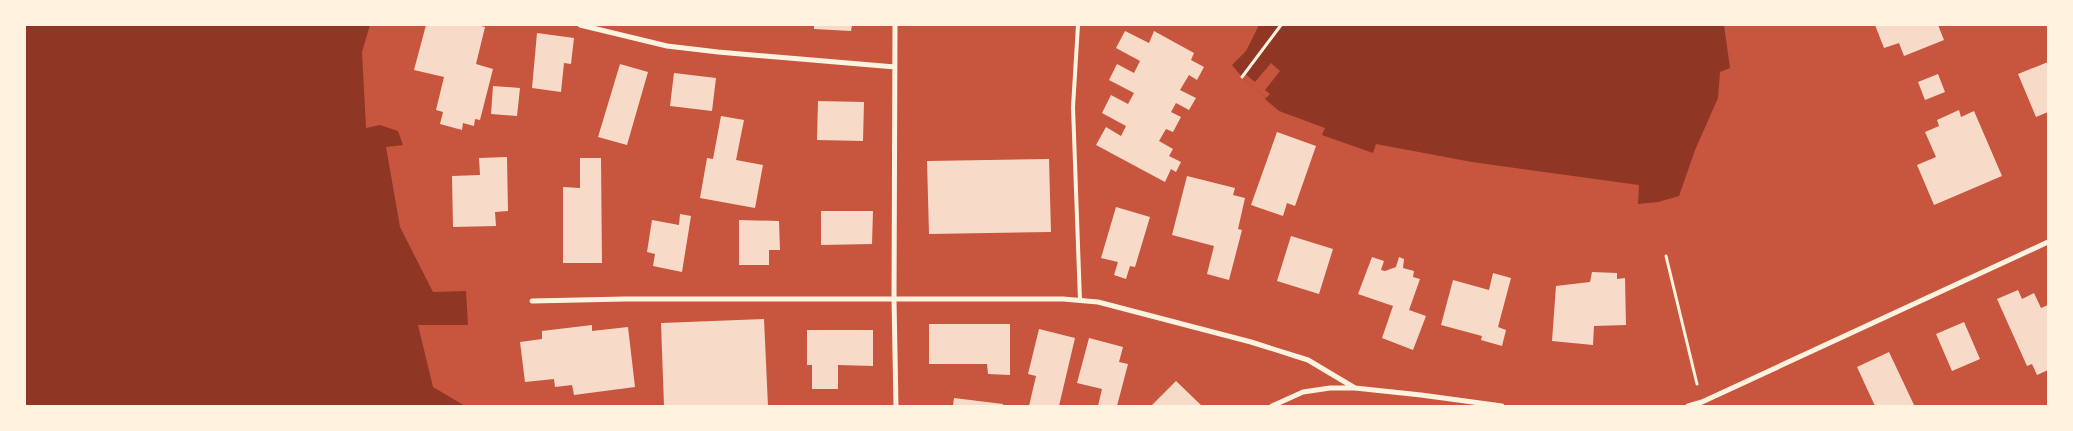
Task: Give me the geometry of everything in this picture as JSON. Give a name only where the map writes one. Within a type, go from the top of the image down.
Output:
[{"type":"street","points":[[580,25],[667,46],[895,67]]},
{"type":"street","points":[[896,25],[894,300],[896,406]]},
{"type":"street","points":[[1688,406],[1702,404],[2048,242]]},
{"type":"street","points":[[532,301],[1080,300],[1098,302],[1152,315],[1300,357],[1355,388]]},
{"type":"street","points":[[1272,406],[1303,392],[1330,388],[1355,388],[1502,406]]},
{"type":"lane","points":[[1078,25],[1073,107],[1080,300]]},
{"type":"path","points":[[1242,77],[1281,25]]},
{"type":"path","points":[[1666,256],[1702,404]]},
{"type":"shaded area","points":[[25,25],[370,25],[362,52],[366,128],[380,125],[398,131],[403,145],[386,147],[400,227],[433,292],[466,291],[468,325],[418,325],[433,387],[465,406],[25,406]]},
{"type":"shaded area","points":[[1247,25],[1724,25],[1730,68],[1720,72],[1718,98],[1695,150],[1679,196],[1658,202],[1638,204],[1639,185],[1472,162],[1376,144],[1373,153],[1322,135],[1325,128],[1279,111],[1242,77],[1232,65]]},
{"type":"pier","points":[[1245,25],[1259,25],[1246,51],[1232,65],[1229,64]]},
{"type":"pier","points":[[1271,63],[1280,71],[1265,90],[1270,94],[1266,98],[1242,77],[1245,74],[1255,82]]},
{"type":"building","points":[[426,25],[477,25],[485,27],[476,64],[493,69],[480,120],[475,119],[474,126],[463,123],[462,130],[440,124],[443,112],[436,110],[444,77],[414,70]]},
{"type":"building","points":[[814,25],[852,25],[851,31],[814,29]]},
{"type":"building","points":[[1875,25],[1938,25],[1944,40],[1904,56],[1899,43],[1884,48]]},
{"type":"building","points":[[1125,31],[1149,43],[1154,31],[1194,53],[1191,60],[1204,67],[1197,80],[1189,75],[1180,90],[1196,98],[1189,110],[1176,103],[1171,112],[1181,117],[1173,132],[1166,129],[1159,141],[1173,149],[1169,156],[1181,162],[1176,172],[1171,169],[1165,182],[1096,145],[1106,127],[1121,136],[1126,126],[1102,113],[1111,95],[1128,104],[1134,93],[1109,80],[1117,64],[1134,73],[1140,61],[1116,48]]},
{"type":"building","points":[[537,33],[574,38],[571,64],[564,63],[561,92],[532,88]]},
{"type":"building","points":[[2048,62],[2048,112],[2036,117],[2018,74]]},
{"type":"building","points":[[620,64],[648,72],[627,145],[598,137]]},
{"type":"building","points":[[674,73],[716,78],[712,111],[670,106]]},
{"type":"building","points":[[1938,74],[1945,92],[1925,100],[1918,82]]},
{"type":"building","points":[[493,86],[520,88],[517,116],[491,114]]},
{"type":"building","points":[[818,101],[864,102],[863,141],[817,140]]},
{"type":"building","points":[[1959,110],[1961,117],[1974,111],[2002,176],[1934,205],[1917,165],[1936,157],[1925,132],[1939,126],[1937,120]]},
{"type":"building","points":[[721,116],[744,120],[736,160],[763,165],[755,208],[700,198],[707,158],[713,159]]},
{"type":"building","points":[[1277,132],[1316,146],[1295,206],[1287,203],[1283,216],[1251,205]]},
{"type":"building","points":[[507,157],[508,211],[495,212],[496,226],[453,227],[452,176],[480,175],[479,158]]},
{"type":"building","points":[[580,158],[601,158],[602,263],[563,263],[563,187],[580,188]]},
{"type":"building","points":[[1049,159],[1051,232],[929,234],[927,161]]},
{"type":"building","points":[[1187,176],[1235,188],[1233,195],[1245,198],[1238,229],[1242,230],[1229,280],[1207,274],[1214,246],[1172,235]]},
{"type":"building","points":[[1116,207],[1150,217],[1135,267],[1130,266],[1126,279],[1114,275],[1118,262],[1101,258]]},
{"type":"building","points":[[821,211],[873,211],[872,244],[821,245]]},
{"type":"building","points":[[680,214],[691,216],[682,272],[653,266],[655,254],[647,252],[652,220],[679,225]]},
{"type":"building","points":[[739,220],[779,221],[780,250],[769,250],[769,265],[739,265]]},
{"type":"building","points":[[1291,236],[1333,249],[1319,294],[1277,281]]},
{"type":"building","points":[[1372,257],[1384,261],[1381,270],[1385,271],[1396,267],[1399,257],[1404,259],[1403,268],[1414,271],[1413,277],[1420,279],[1409,310],[1426,316],[1413,350],[1382,338],[1393,306],[1358,294]]},
{"type":"building","points":[[1592,272],[1617,273],[1617,279],[1625,278],[1626,325],[1594,326],[1593,345],[1552,341],[1556,286],[1590,282]]},
{"type":"building","points":[[1493,273],[1511,278],[1498,327],[1506,330],[1502,346],[1481,340],[1482,336],[1441,325],[1453,280],[1489,290]]},
{"type":"building","points":[[2018,290],[2022,299],[2034,293],[2041,308],[2048,305],[2048,370],[2037,375],[2032,364],[2027,366],[1997,299]]},
{"type":"building","points":[[764,319],[768,406],[664,406],[661,323]]},
{"type":"building","points":[[1964,322],[1980,359],[1952,371],[1936,334]]},
{"type":"building","points":[[929,324],[1010,324],[1010,375],[988,374],[987,364],[929,364]]},
{"type":"building","points":[[592,325],[592,331],[628,327],[635,387],[574,395],[572,385],[555,387],[554,379],[525,382],[520,342],[542,339],[542,331]]},
{"type":"building","points":[[1039,329],[1075,338],[1059,406],[1029,406],[1036,376],[1028,374]]},
{"type":"building","points":[[807,330],[873,330],[873,366],[838,365],[838,389],[812,389],[812,365],[807,365]]},
{"type":"building","points":[[1089,338],[1123,347],[1119,362],[1128,364],[1117,406],[1098,406],[1102,389],[1077,383]]},
{"type":"building","points":[[1889,352],[1913,406],[1875,406],[1857,367]]},
{"type":"building","points":[[1176,381],[1202,406],[1151,406]]},
{"type":"building","points":[[954,398],[1003,404],[1003,406],[953,406]]}]
